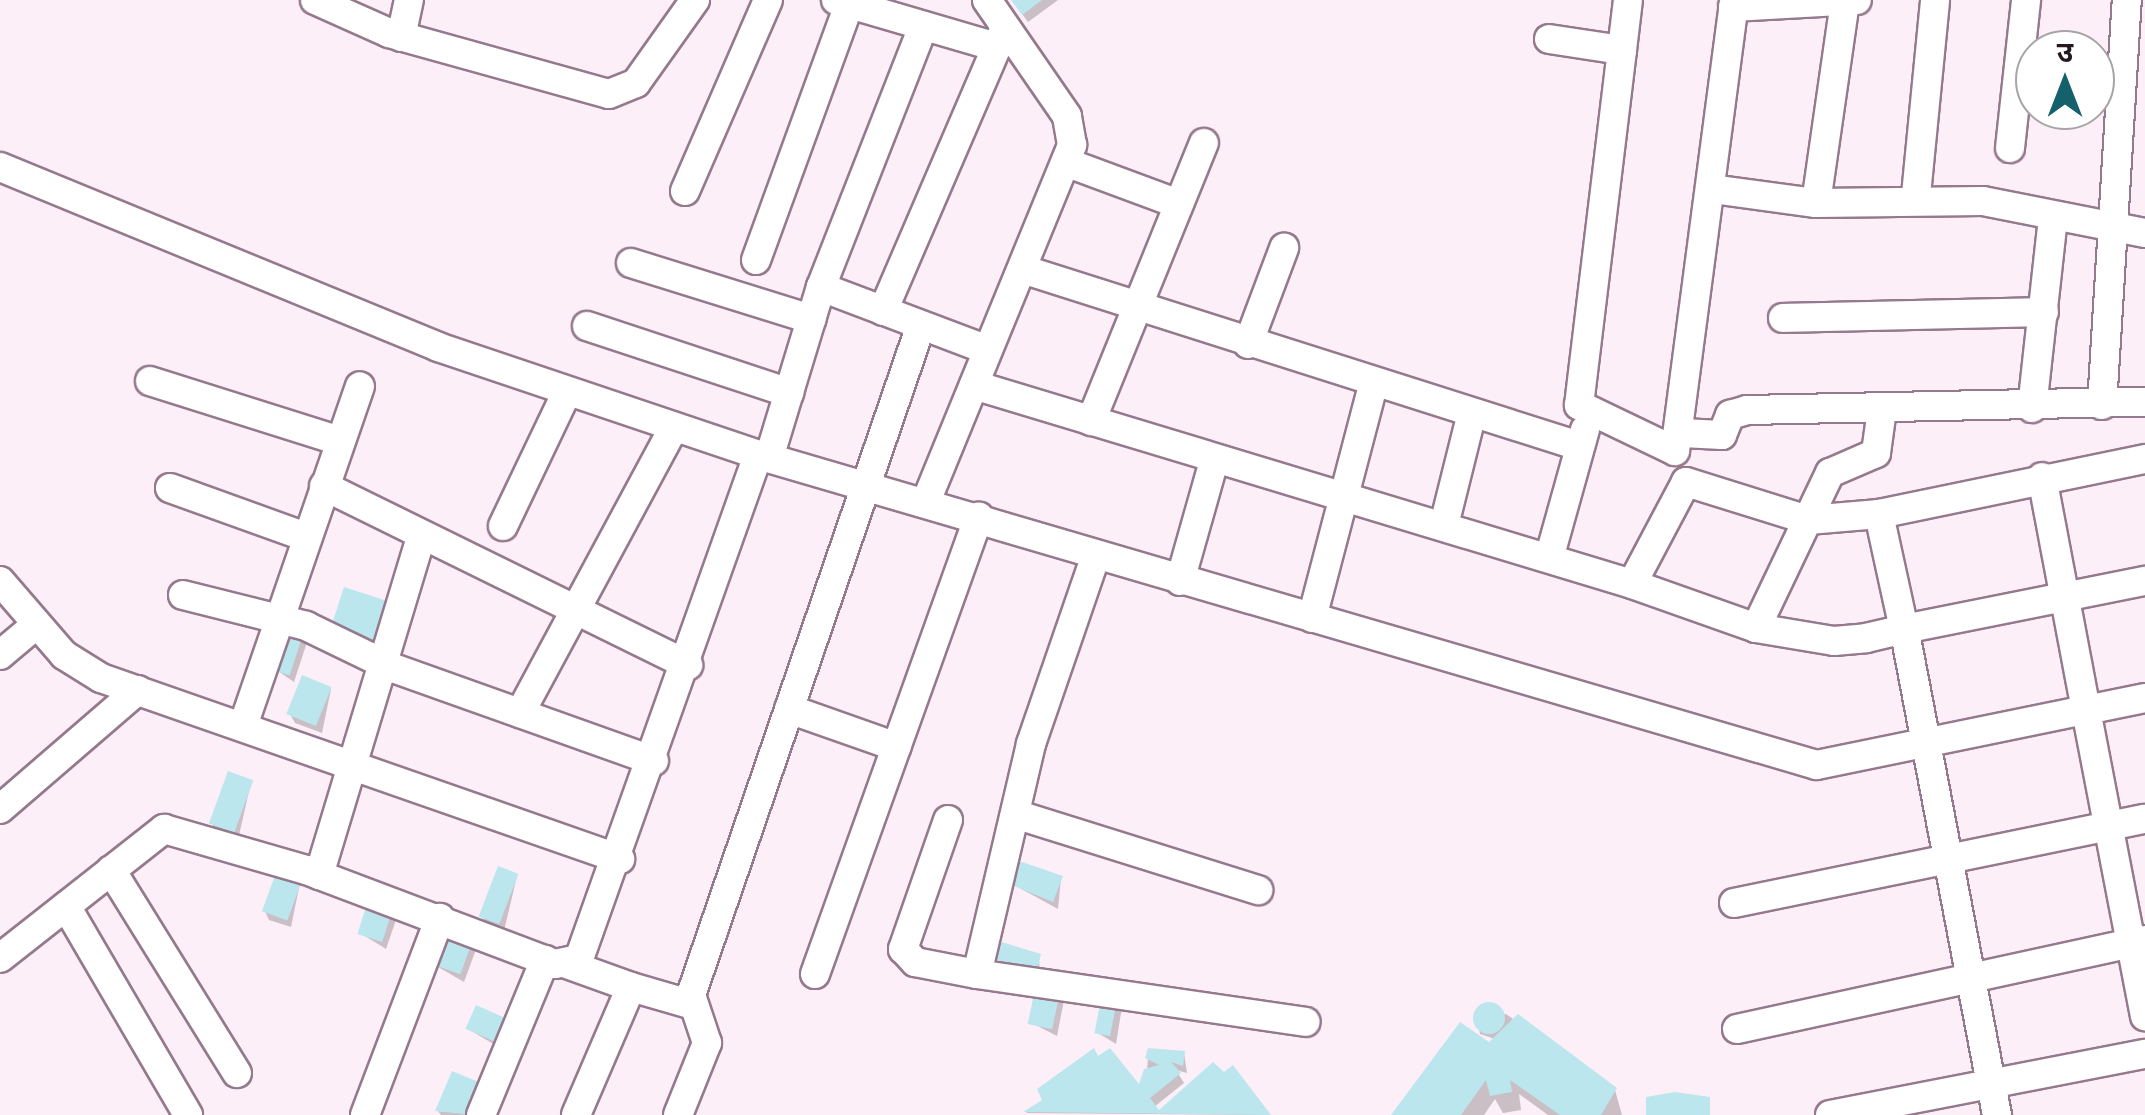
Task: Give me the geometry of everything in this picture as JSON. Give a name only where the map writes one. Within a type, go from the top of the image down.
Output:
[{"type":"street","points":[[315,0],[350,7],[402,36],[618,94],[696,0]]},
{"type":"street","points":[[402,36],[409,0]]},
{"type":"street","points":[[685,190],[768,0]]},
{"type":"street","points":[[927,499],[1068,162],[1067,116],[1001,38],[987,0]]},
{"type":"street","points":[[1628,0],[1575,391],[1591,414],[1666,453],[1682,433],[1734,4],[1857,0]]},
{"type":"street","points":[[1916,196],[1935,0]]},
{"type":"street","points":[[2010,148],[2026,0]]},
{"type":"street","points":[[2102,405],[2127,0]]},
{"type":"street","points":[[1816,203],[1845,1]]},
{"type":"street","points":[[756,260],[851,3],[922,29],[1001,38]]},
{"type":"street","points":[[481,1115],[556,962],[586,946],[789,392],[821,287],[922,29]]},
{"type":"street","points":[[883,311],[1001,38]]},
{"type":"street","points":[[1548,39],[1622,50]]},
{"type":"street","points":[[1091,422],[1204,143]]},
{"type":"street","points":[[1068,162],[1179,204]]},
{"type":"street","points":[[0,167],[118,222],[567,392],[764,456],[927,499],[1096,556],[1783,759],[1817,765],[2145,698]]},
{"type":"street","points":[[1712,189],[1816,203],[1916,196],[2052,217],[2113,231],[2145,233]]},
{"type":"street","points":[[2032,408],[2052,217]]},
{"type":"street","points":[[1248,344],[1284,248]]},
{"type":"street","points":[[631,264],[811,319]]},
{"type":"street","points":[[1022,269],[1373,386],[1580,446]]},
{"type":"street","points":[[821,287],[988,350]]},
{"type":"street","points":[[1783,318],[2044,312]]},
{"type":"street","points":[[678,1115],[707,1043],[693,1005],[920,325]]},
{"type":"street","points":[[587,326],[789,392]]},
{"type":"street","points":[[150,382],[340,442]]},
{"type":"street","points":[[974,385],[1214,461],[1550,554],[1756,628],[1834,641],[2145,581]]},
{"type":"street","points":[[244,723],[360,386]]},
{"type":"street","points":[[1312,618],[1373,386]]},
{"type":"street","points":[[503,526],[567,392]]},
{"type":"street","points":[[1682,433],[1722,435],[1730,415],[1747,410],[2032,408],[2145,402]]},
{"type":"street","points":[[1756,628],[1839,465],[1876,454],[1882,408]]},
{"type":"street","points":[[1550,554],[1591,414]]},
{"type":"street","points":[[1444,525],[1471,417]]},
{"type":"street","points":[[520,713],[570,610],[674,427]]},
{"type":"street","points":[[1632,584],[1686,482],[1808,520],[1879,514],[2042,477],[2145,459]]},
{"type":"street","points":[[1180,581],[1214,461]]},
{"type":"street","points":[[2042,477],[2086,710],[2136,942],[2145,1016]]},
{"type":"street","points":[[324,486],[421,538],[688,665]]},
{"type":"street","points":[[170,488],[306,537]]},
{"type":"street","points":[[1879,514],[1996,1115]]},
{"type":"street","points":[[815,974],[978,516]]},
{"type":"street","points":[[319,874],[421,538]]},
{"type":"street","points":[[977,974],[1015,814],[1096,556]]},
{"type":"street","points":[[0,581],[74,664],[138,690],[352,760],[620,859]]},
{"type":"street","points":[[182,595],[278,618],[383,663],[654,761]]},
{"type":"street","points":[[0,656],[37,624]]},
{"type":"street","points":[[0,809],[138,690]]},
{"type":"street","points":[[789,710],[896,747]]},
{"type":"street","points":[[1015,814],[1258,890]]},
{"type":"street","points":[[1734,903],[2145,819]]},
{"type":"street","points":[[948,820],[903,948],[916,962],[1306,1022]]},
{"type":"street","points":[[0,958],[164,829],[319,874],[556,962],[693,1005]]},
{"type":"street","points":[[111,870],[237,1074]]},
{"type":"street","points":[[66,906],[188,1115]]},
{"type":"street","points":[[364,1115],[440,918]]},
{"type":"street","points":[[1737,1029],[2136,942]]},
{"type":"street","points":[[576,1115],[630,987]]},
{"type":"street","points":[[1830,1115],[1989,1080],[2145,1054]]},
{"type":"building","points":[[1011,0],[1042,0],[1022,15]]},
{"type":"building","points":[[344,587],[393,603],[380,644],[331,628]]},
{"type":"building","points":[[287,622],[305,628],[290,675],[272,670]]},
{"type":"building","points":[[302,675],[332,687],[316,726],[286,714]]},
{"type":"building","points":[[228,771],[253,780],[234,833],[209,824]]},
{"type":"building","points":[[1019,861],[1063,876],[1053,902],[1012,885]]},
{"type":"building","points":[[498,866],[519,874],[499,924],[479,916]]},
{"type":"building","points":[[278,867],[303,876],[287,920],[262,911]]},
{"type":"building","points":[[370,895],[395,903],[382,942],[357,934]]},
{"type":"building","points":[[445,923],[475,934],[460,974],[430,963]]},
{"type":"building","points":[[995,940],[1041,954],[1036,975],[990,957]]},
{"type":"building","points":[[1037,980],[1061,985],[1052,1029],[1028,1024]]},
{"type":"building","points":[[1102,994],[1118,997],[1110,1036],[1094,1033]]},
{"type":"building","points":[[1489,1002],[1500,1007],[1505,1018],[1500,1029],[1489,1034],[1478,1029],[1473,1018],[1478,1007]]},
{"type":"building","points":[[476,1005],[512,1021],[501,1045],[465,1029]]},
{"type":"building","points":[[1518,1014],[1617,1088],[1601,1115],[1560,1115],[1510,1080],[1512,1092],[1490,1096],[1486,1080],[1461,1115],[1391,1115],[1460,1022],[1489,1042]]},
{"type":"building","points":[[1094,1048],[1098,1056],[1110,1048],[1139,1084],[1144,1069],[1159,1065],[1145,1058],[1148,1048],[1185,1051],[1183,1066],[1171,1062],[1181,1073],[1150,1098],[1159,1110],[1213,1062],[1224,1072],[1233,1065],[1271,1115],[1023,1112],[1042,1100],[1037,1089]]},
{"type":"building","points":[[452,1071],[486,1085],[474,1115],[435,1111]]},
{"type":"building","points":[[1675,1092],[1710,1097],[1710,1115],[1646,1115],[1646,1097]]}]
